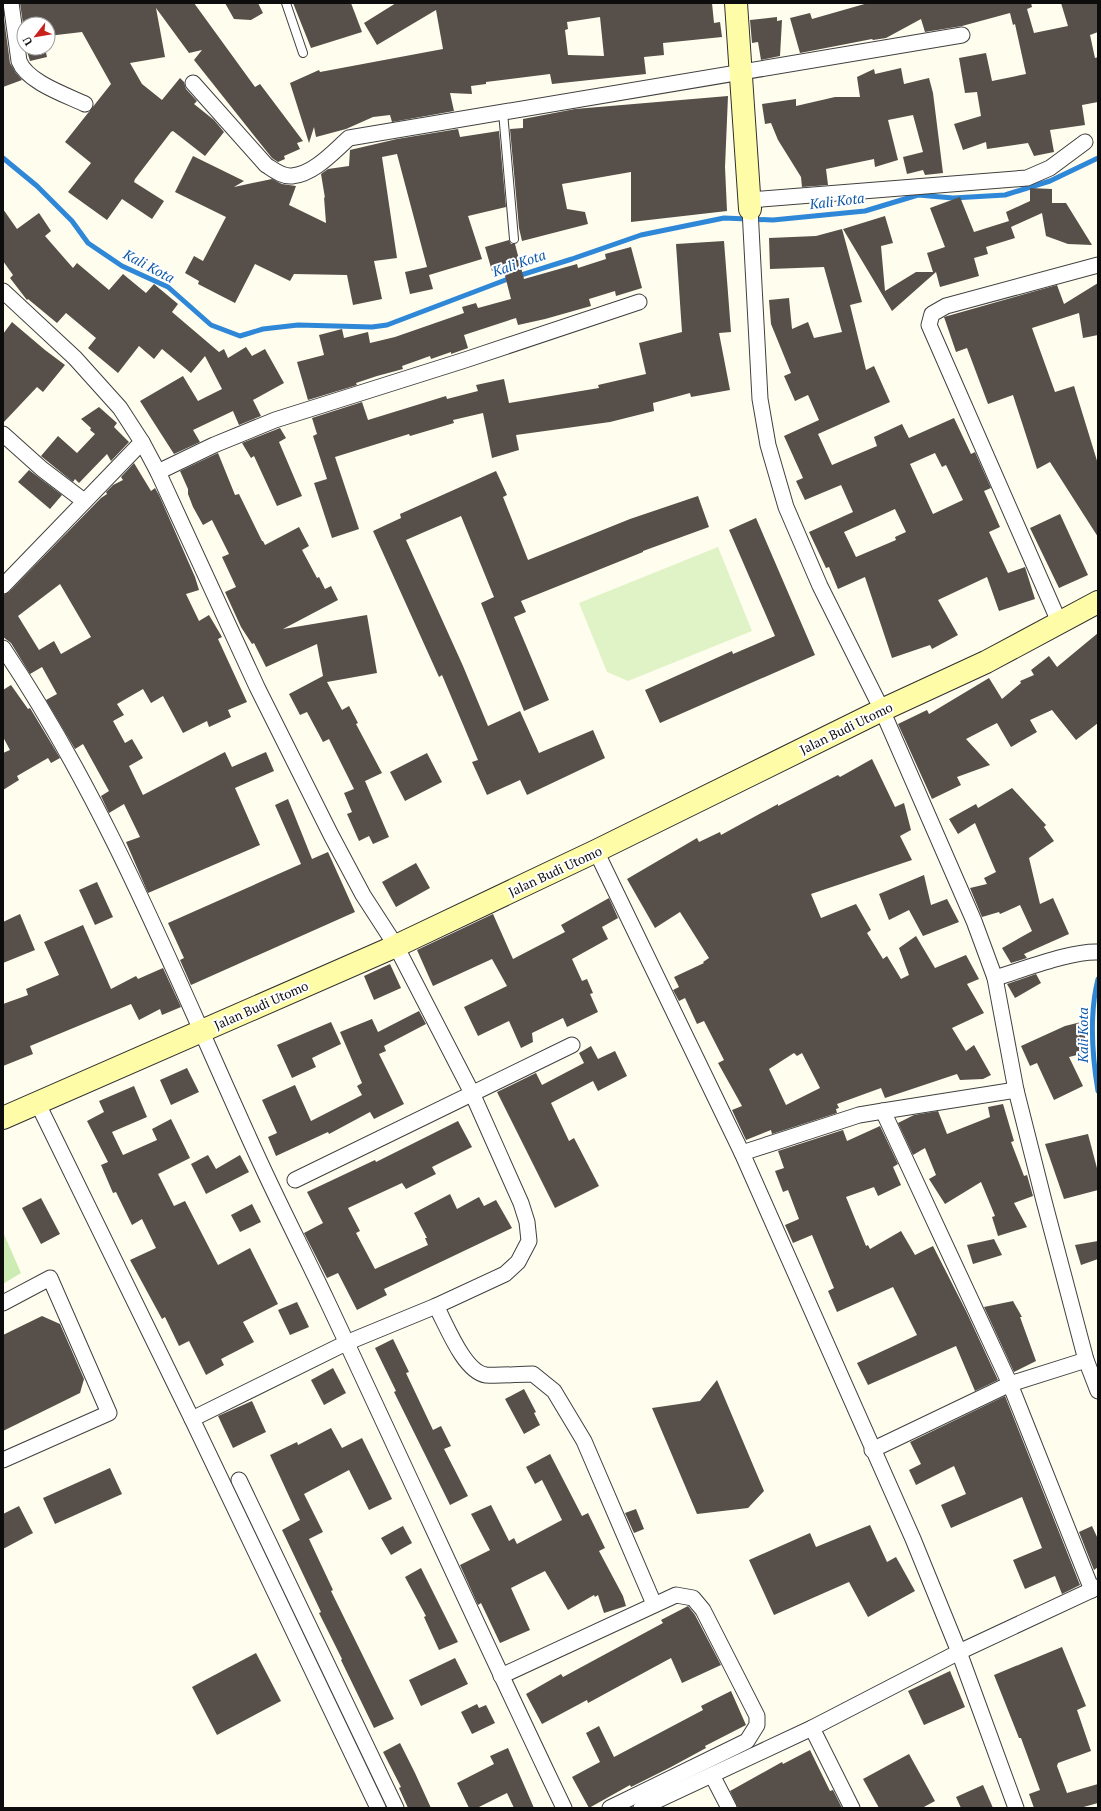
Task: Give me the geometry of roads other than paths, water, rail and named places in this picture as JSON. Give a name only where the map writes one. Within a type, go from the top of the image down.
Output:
[{"type":"street","points":[[11,3],[19,62],[22,68],[32,78],[85,104]]},
{"type":"street","points":[[736,3],[750,204],[750,239],[760,399],[768,444],[789,514],[820,586],[882,710],[974,921],[995,978],[1016,1090],[1086,1360],[1098,1391]]},
{"type":"street","points":[[193,83],[266,165],[279,174],[291,176],[320,163],[349,138],[962,35]]},
{"type":"street","points":[[750,204],[1027,178],[1039,174],[1057,164],[1085,142]]},
{"type":"street","points":[[1060,624],[929,325],[932,314],[946,306],[1098,265]]},
{"type":"street","points":[[3,291],[85,369],[120,408],[142,442],[158,472],[257,687],[331,835],[363,895],[396,946],[472,1093],[521,1203],[527,1222],[529,1241],[518,1262],[505,1274],[436,1306],[346,1343],[192,1419]]},
{"type":"street","points":[[158,472],[214,445],[275,420],[465,360],[639,302]]},
{"type":"street","points":[[3,434],[42,469],[84,501]]},
{"type":"street","points":[[3,586],[142,442]]},
{"type":"street","name":"Jalan Budi Utomo","points":[[3,1118],[396,946],[596,851],[882,710],[986,662],[1060,624],[1098,602]]},
{"type":"street","points":[[3,648],[30,688],[96,804],[157,928],[201,1032],[274,1193],[564,1808]]},
{"type":"street","points":[[596,851],[742,1153],[872,1450],[913,1539],[959,1652],[1016,1808]]},
{"type":"street","points":[[995,978],[1093,952]]},
{"type":"street","points":[[295,1180],[572,1045]]},
{"type":"street","points":[[742,1153],[859,1115],[1016,1090]]},
{"type":"street","points":[[37,1102],[192,1419],[378,1808]]},
{"type":"street","points":[[641,1808],[812,1728],[959,1652],[1095,1588],[1010,1384],[883,1111]]},
{"type":"street","points":[[3,1303],[50,1278],[109,1413],[3,1460]]},
{"type":"street","points":[[436,1306],[463,1356],[473,1369],[485,1375],[533,1374],[554,1391],[584,1441],[654,1604]]},
{"type":"street","points":[[872,1450],[1010,1384],[1086,1360]]},
{"type":"street","points":[[239,1480],[396,1808]]},
{"type":"street","points":[[501,1676],[676,1595],[693,1598],[703,1610],[757,1716],[757,1725],[747,1741],[610,1808]]},
{"type":"street","points":[[812,1728],[852,1808]]},
{"type":"street","points":[[712,1775],[729,1808]]},
{"type":"lane","points":[[286,3],[303,53]]},
{"type":"lane","points":[[503,112],[514,239]]},
{"type":"waterway","name":"Kali Kota","points":[[3,158],[37,186],[72,221],[88,243],[122,266],[168,287],[211,325],[240,336],[263,329],[298,325],[372,327],[387,325],[508,279],[641,235],[724,218],[773,220],[865,211],[918,195],[953,198],[1005,195],[1050,181],[1098,158]]},
{"type":"waterway","name":"Kali Kota","points":[[1098,979],[1092,1021],[1094,1063],[1098,1091]]}]
